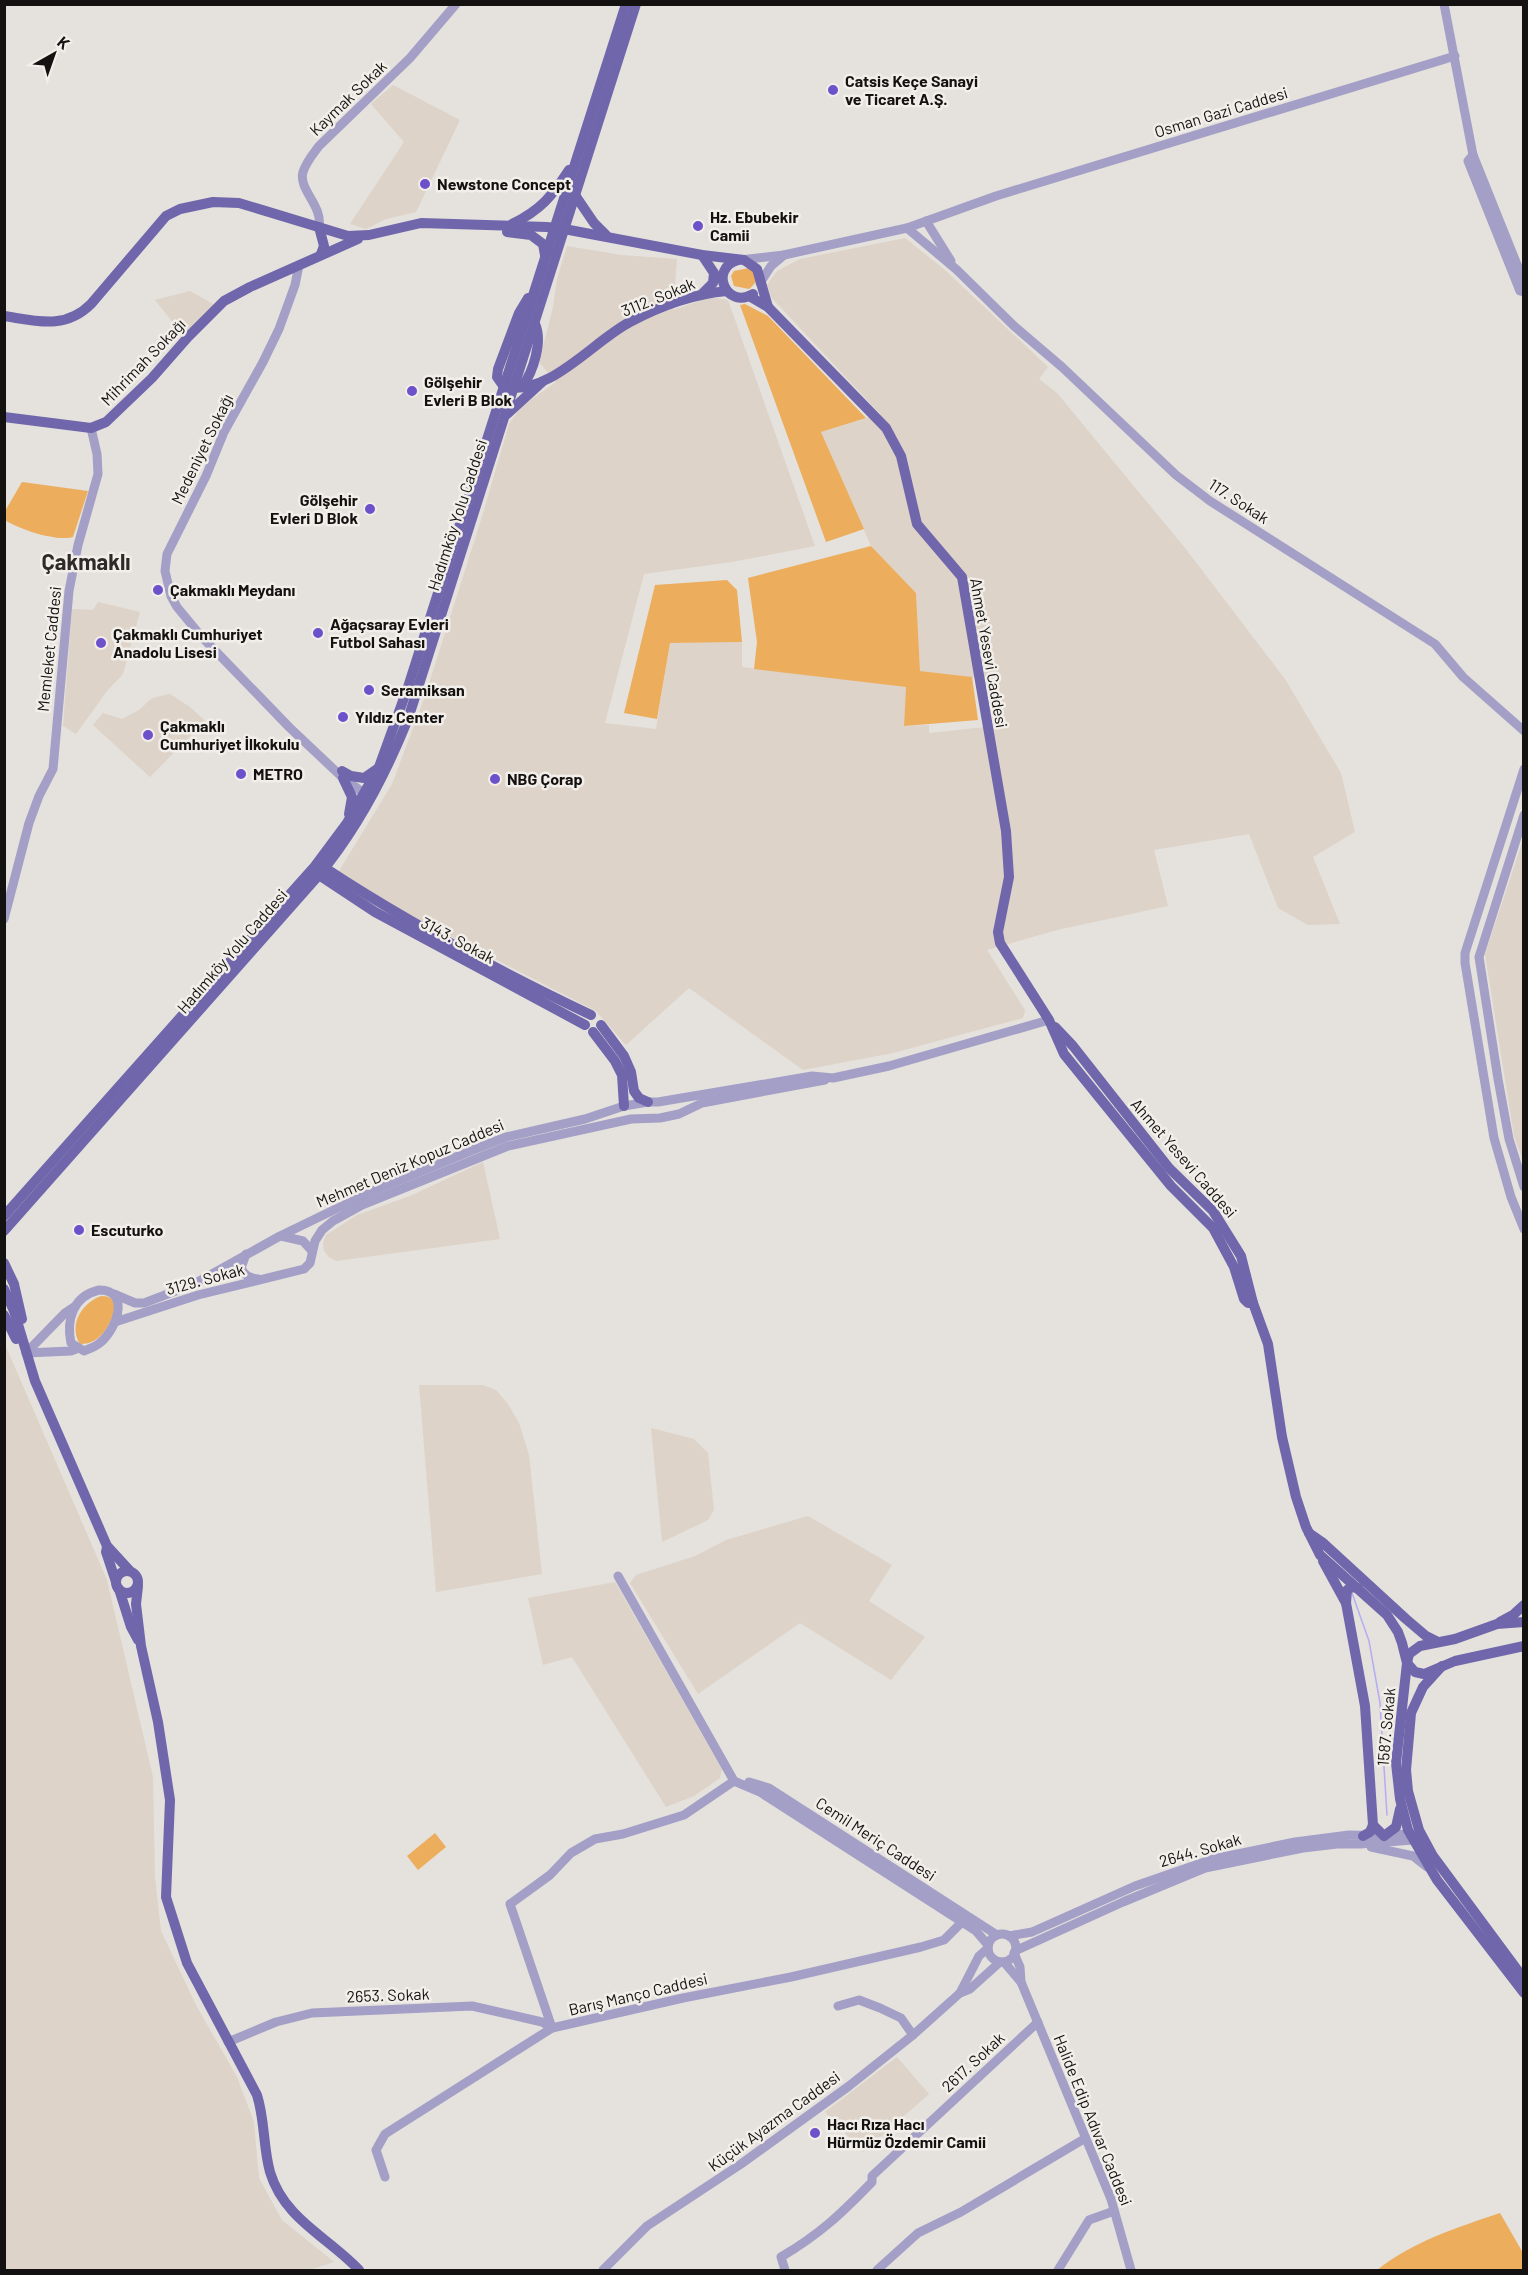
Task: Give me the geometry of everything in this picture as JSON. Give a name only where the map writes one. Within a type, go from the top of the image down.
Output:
[{"type":"main road","points":[[513,387],[531,371],[538,334],[534,322],[577,157],[626,4]]},
{"type":"main road","points":[[544,380],[513,387],[498,377],[501,358],[519,313],[535,290],[545,258],[575,195],[636,4]]},
{"type":"main road","points":[[509,226],[537,211],[548,201],[577,157]]},
{"type":"main road","points":[[575,195],[594,223],[608,237]]},
{"type":"main road","points":[[4,316],[50,322],[77,317],[100,295],[161,221],[180,209],[213,202],[232,202],[348,236],[369,235],[421,223],[560,228],[739,260],[754,265],[760,274],[760,283],[768,308]]},
{"type":"main road","points":[[319,227],[324,246],[321,254]]},
{"type":"main road","points":[[493,227],[535,237],[543,244],[545,258]]},
{"type":"main road","name":"Mihrimah Sokağı","points":[[92,428],[106,422],[224,301],[321,254],[369,235]]},
{"type":"main road","points":[[702,255],[714,273],[713,283],[703,293]]},
{"type":"main road","points":[[739,260],[724,270],[723,282],[727,291],[738,297],[749,296],[760,283]]},
{"type":"main road","name":"3112. Sokak","points":[[544,380],[562,370],[628,322],[703,293],[727,291]]},
{"type":"main road","points":[[749,296],[768,308]]},
{"type":"main road","name":"Ahmet Yesevi Caddesi","points":[[768,308],[886,429],[900,456],[917,524],[963,577],[1006,831],[1009,877],[998,932],[1000,943],[1049,1020],[1169,1168],[1213,1211],[1241,1256],[1253,1303],[1268,1344],[1282,1437],[1299,1509]]},
{"type":"main road","points":[[504,417],[544,380]]},
{"type":"main road","name":"Hadımköy Yolu Caddesi","points":[[4,1216],[301,882],[325,853],[391,761],[408,719],[513,387]]},
{"type":"main road","name":"Hadımköy Yolu Caddesi","points":[[4,1231],[322,872],[345,842],[380,767],[513,387]]},
{"type":"main road","points":[[4,417],[92,428]]},
{"type":"main road","points":[[343,774],[364,778],[380,767]]},
{"type":"main road","points":[[343,774],[352,796],[348,822]]},
{"type":"main road","name":"3143. Sokak","points":[[322,872],[593,1024],[624,1056],[631,1072],[634,1091],[639,1098],[653,1102]]},
{"type":"main road","name":"3143. Sokak","points":[[593,1024],[622,1075],[624,1106]]},
{"type":"main road","points":[[4,1263],[17,1294],[26,1353]]},
{"type":"main road","points":[[4,1289],[35,1381],[107,1546],[137,1576],[136,1604],[141,1646],[158,1722],[170,1800],[166,1897],[187,1963],[257,2095],[263,2115],[270,2172],[284,2204],[359,2271]]},
{"type":"main road","points":[[4,1315],[16,1341],[26,1353]]},
{"type":"main road","name":"1587. Sokak","points":[[1299,1509],[1320,1555],[1378,1606],[1393,1624],[1400,1638],[1407,1663],[1396,1764],[1400,1799],[1429,1868],[1524,1993]]},
{"type":"main road","name":"1587. Sokak","points":[[1309,1533],[1322,1542],[1426,1636],[1438,1642]]},
{"type":"main road","points":[[107,1546],[106,1552],[131,1627],[141,1646]]},
{"type":"main road","points":[[1320,1555],[1346,1603]]},
{"type":"main road","points":[[118,1586],[118,1575],[129,1570]]},
{"type":"main road","points":[[118,1586],[130,1593],[138,1586]]},
{"type":"main road","points":[[1358,1588],[1352,1587],[1347,1590],[1346,1603],[1365,1706],[1373,1825],[1371,1831],[1361,1840]]},
{"type":"main road","points":[[1524,1605],[1513,1615],[1497,1624],[1455,1639],[1415,1648],[1409,1654],[1407,1663],[1412,1670],[1424,1674],[1442,1666],[1518,1647],[1524,1634]]},
{"type":"main road","points":[[1497,1624],[1524,1622]]},
{"type":"main road","name":"1587. Sokak","points":[[1442,1666],[1419,1693],[1410,1720],[1406,1770],[1416,1835],[1524,1979]]},
{"type":"main road","points":[[1373,1825],[1383,1836],[1395,1829],[1398,1823],[1400,1799]]},
{"type":"street","name":"Kaymak Sokak","points":[[319,227],[318,211],[303,184],[303,173],[308,161],[319,147],[410,58],[456,4]]},
{"type":"street","points":[[1444,4],[1473,154],[1524,282]]},
{"type":"street","name":"Osman Gazi Caddesi","points":[[739,260],[784,255],[907,228],[996,196],[1455,56]]},
{"type":"street","points":[[1473,154],[1468,161],[1520,291],[1524,292]]},
{"type":"street","points":[[926,221],[957,270]]},
{"type":"street","points":[[907,228],[957,270]]},
{"type":"street","points":[[760,283],[771,266],[784,255]]},
{"type":"street","name":"Medeniyet Sokağı","points":[[299,265],[295,285],[279,329],[224,432],[206,476],[167,554],[165,571],[171,597],[177,607],[245,679],[343,774]]},
{"type":"street","name":"117. Sokak","points":[[957,270],[1176,476],[1210,501],[1435,644],[1463,677],[1524,731]]},
{"type":"street","name":"Memleket Caddesi","points":[[4,919],[29,823],[53,769],[69,591],[78,545],[98,474],[92,428]]},
{"type":"street","points":[[1524,768],[1465,953],[1465,973],[1494,1138],[1511,1197],[1524,1229]]},
{"type":"street","points":[[343,774],[369,793]]},
{"type":"street","points":[[1524,815],[1479,957],[1509,1139],[1524,1187]]},
{"type":"street","name":"Mehmet Deniz Kopuz Caddesi","points":[[114,1294],[135,1303],[144,1303],[194,1284],[280,1236],[373,1191],[506,1137],[585,1119],[624,1106],[812,1076],[833,1078],[937,1054],[1049,1020]]},
{"type":"street","points":[[1480,1056],[1494,1053]]},
{"type":"street","points":[[1484,1079],[1498,1077]]},
{"type":"street","points":[[280,1236],[303,1241],[312,1251],[322,1230],[333,1221],[362,1205],[507,1146],[631,1119],[660,1118],[679,1114],[702,1103],[833,1078]]},
{"type":"street","points":[[653,1102],[663,1108],[660,1118]]},
{"type":"street","points":[[624,1106],[631,1119]]},
{"type":"street","name":"3129. Sokak","points":[[115,1322],[198,1295],[304,1269],[310,1263],[312,1251]]},
{"type":"street","points":[[246,1254],[241,1268],[243,1273],[248,1278],[260,1280]]},
{"type":"street","points":[[26,1353],[65,1313],[90,1292],[105,1290],[114,1294],[119,1303],[115,1322],[98,1345],[84,1351],[71,1343],[69,1321],[74,1307]]},
{"type":"street","points":[[26,1353],[71,1351],[79,1348]]},
{"type":"street","points":[[552,2028],[510,1904],[550,1875],[571,1853],[595,1839],[623,1834],[684,1815],[734,1781],[618,1576]]},
{"type":"street","name":"Cemil Meriç Caddesi","points":[[734,1781],[760,1792],[976,1931],[988,1946]]},
{"type":"street","name":"Cemil Meriç Caddesi","points":[[734,1781],[750,1782],[769,1788],[997,1935]]},
{"type":"street","name":"2644. Sokak","points":[[1009,1936],[1028,1933],[1134,1886],[1213,1859],[1295,1842],[1349,1835],[1361,1840],[1416,1835]]},
{"type":"street","name":"2644. Sokak","points":[[1015,1952],[1123,1902],[1205,1868],[1303,1848],[1383,1836],[1416,1835]]},
{"type":"street","points":[[1361,1840],[1413,1856],[1429,1868]]},
{"type":"street","name":"Barış Manço Caddesi","points":[[385,2177],[376,2150],[385,2134],[552,2028],[921,1947],[944,1940],[962,1922]]},
{"type":"street","points":[[997,1935],[1009,1936],[1015,1944],[1015,1952],[1002,1962],[992,1957],[988,1946],[992,1938],[997,1935]]},
{"type":"street","name":"Küçük Ayazma Caddesi","points":[[960,1993],[979,1956],[988,1946]]},
{"type":"street","name":"Halide Edip Adıvar Caddesi","points":[[1015,1952],[1020,1967],[1021,1982],[1114,2211],[1131,2271]]},
{"type":"street","name":"Halide Edip Adıvar Caddesi","points":[[1002,1962],[1021,1982]]},
{"type":"street","name":"Küçük Ayazma Caddesi","points":[[603,2271],[647,2226],[785,2133],[913,2035],[960,1993],[970,1989],[1002,1962]]},
{"type":"street","points":[[838,2006],[859,2000],[880,2007],[901,2018],[913,2035]]},
{"type":"street","name":"2653. Sokak","points":[[228,2042],[276,2022],[312,2013],[472,2006],[542,2022],[552,2028]]},
{"type":"street","name":"2617. Sokak","points":[[785,2271],[781,2257],[826,2228],[872,2182],[872,2176],[1038,2022]]},
{"type":"street","points":[[877,2271],[918,2233],[961,2212],[1084,2139]]},
{"type":"street","points":[[1058,2271],[1089,2220],[1114,2211]]},
{"type":"shaded area","points":[[393,85],[460,120],[416,212],[386,219],[366,229],[350,224],[404,142],[371,104]]},
{"type":"shaded area","points":[[905,238],[945,270],[1048,367],[1039,379],[1057,393],[1185,548],[1285,679],[1341,773],[1355,832],[1313,857],[1340,924],[1308,925],[1278,908],[1249,834],[1154,850],[1168,906],[1057,930],[987,950],[1025,1010],[1023,1018],[893,1053],[803,1070],[689,988],[626,1045],[596,1011],[396,908],[339,871],[392,784],[424,699],[509,424],[522,406],[556,382],[539,362],[553,307],[557,279],[567,246],[621,255],[677,259],[673,310],[711,297],[728,300],[815,546],[732,562],[644,574],[605,723],[656,729],[670,643],[742,642],[742,667],[906,687],[904,726],[929,725],[929,733],[995,726],[986,679],[920,671],[916,593],[871,546],[821,432],[880,414],[771,297],[767,285],[777,271],[800,259]]},
{"type":"shaded area","points":[[749,268],[756,273],[753,286],[749,289],[734,286],[731,276],[734,271]]},
{"type":"shaded area","points":[[190,291],[215,305],[183,335],[155,300]]},
{"type":"shaded area","points":[[745,304],[768,316],[866,418],[821,432],[864,529],[826,542],[740,305]]},
{"type":"shaded area","points":[[22,482],[88,491],[73,537],[57,538],[38,534],[5,520],[5,511]]},
{"type":"shaded area","points":[[871,546],[916,593],[920,671],[972,677],[978,720],[904,726],[906,687],[754,669],[757,642],[748,578]]},
{"type":"shaded area","points":[[727,580],[737,590],[742,642],[670,643],[657,719],[624,713],[655,585]]},
{"type":"shaded area","name":"Çakmaklı Cumhuriyet Anadolu Lisesi","points":[[98,602],[140,612],[123,674],[107,691],[76,734],[63,726],[72,609],[93,610]]},
{"type":"shaded area","name":"Çakmaklı Cumhuriyet İlkokulu","points":[[170,694],[190,707],[205,721],[150,777],[93,725],[103,713],[122,719],[139,710],[152,698]]},
{"type":"shaded area","points":[[1523,840],[1524,1161],[1514,1136],[1485,954]]},
{"type":"shaded area","points":[[483,1162],[500,1239],[336,1261],[324,1251],[323,1243],[326,1235],[357,1215],[410,1196]]},
{"type":"shaded area","points":[[101,1296],[113,1300],[116,1308],[107,1327],[99,1337],[94,1341],[80,1344],[76,1322],[83,1309]]},
{"type":"shaded area","points":[[4,1342],[107,1580],[153,1777],[155,1877],[161,1931],[196,2005],[237,2077],[254,2122],[259,2178],[282,2220],[334,2262],[309,2270],[5,2270]]},
{"type":"shaded area","points":[[419,1385],[483,1385],[496,1390],[508,1404],[519,1423],[529,1455],[542,1574],[436,1592]]},
{"type":"shaded area","points":[[651,1428],[694,1439],[708,1453],[714,1510],[708,1520],[662,1542]]},
{"type":"shaded area","points":[[808,1516],[892,1565],[869,1601],[925,1637],[891,1680],[800,1623],[698,1694],[630,1583],[636,1575],[695,1556],[726,1540]]},
{"type":"shaded area","points":[[615,1582],[722,1769],[720,1778],[694,1796],[666,1807],[572,1657],[543,1665],[528,1598]]},
{"type":"shaded area","points":[[435,1833],[446,1847],[418,1870],[407,1856]]},
{"type":"shaded area","points":[[897,2057],[929,2094],[863,2152],[825,2112]]},
{"type":"shaded area","points":[[1500,2213],[1523,2253],[1523,2270],[1377,2270],[1421,2243]]},
{"type":"waterway","points":[[1352,1593],[1369,1641],[1380,1703],[1387,1815]]},
{"type":"place","name":"Catsis Keçe Sanayi ve Ticaret A.Ş.","points":[[833,90]]},
{"type":"place","name":"Newstone Concept","points":[[425,184]]},
{"type":"place","name":"Hz. Ebubekir Camii","points":[[698,226]]},
{"type":"place","name":"Gölşehir Evleri B Blok","points":[[412,391]]},
{"type":"place","name":"Gölşehir Evleri D Blok","points":[[370,509]]},
{"type":"place","name":"Çakmaklı Meydanı","points":[[158,590]]},
{"type":"place","name":"Ağaçsaray Evleri Futbol Sahası","points":[[318,633]]},
{"type":"place","name":"Çakmaklı Cumhuriyet Anadolu Lisesi","points":[[101,643]]},
{"type":"place","name":"Seramiksan","points":[[369,690]]},
{"type":"place","name":"Yıldız Center","points":[[343,717]]},
{"type":"place","name":"Çakmaklı Cumhuriyet İlkokulu","points":[[148,735]]},
{"type":"place","name":"METRO","points":[[241,774]]},
{"type":"place","name":"NBG Çorap","points":[[495,779]]},
{"type":"place","name":"Escuturko","points":[[79,1230]]},
{"type":"place","name":"Hacı Rıza Hacı Hürmüz Özdemir Camii","points":[[815,2133]]},
{"type":"district","name":"Çakmaklı","points":[[86,562]]}]
